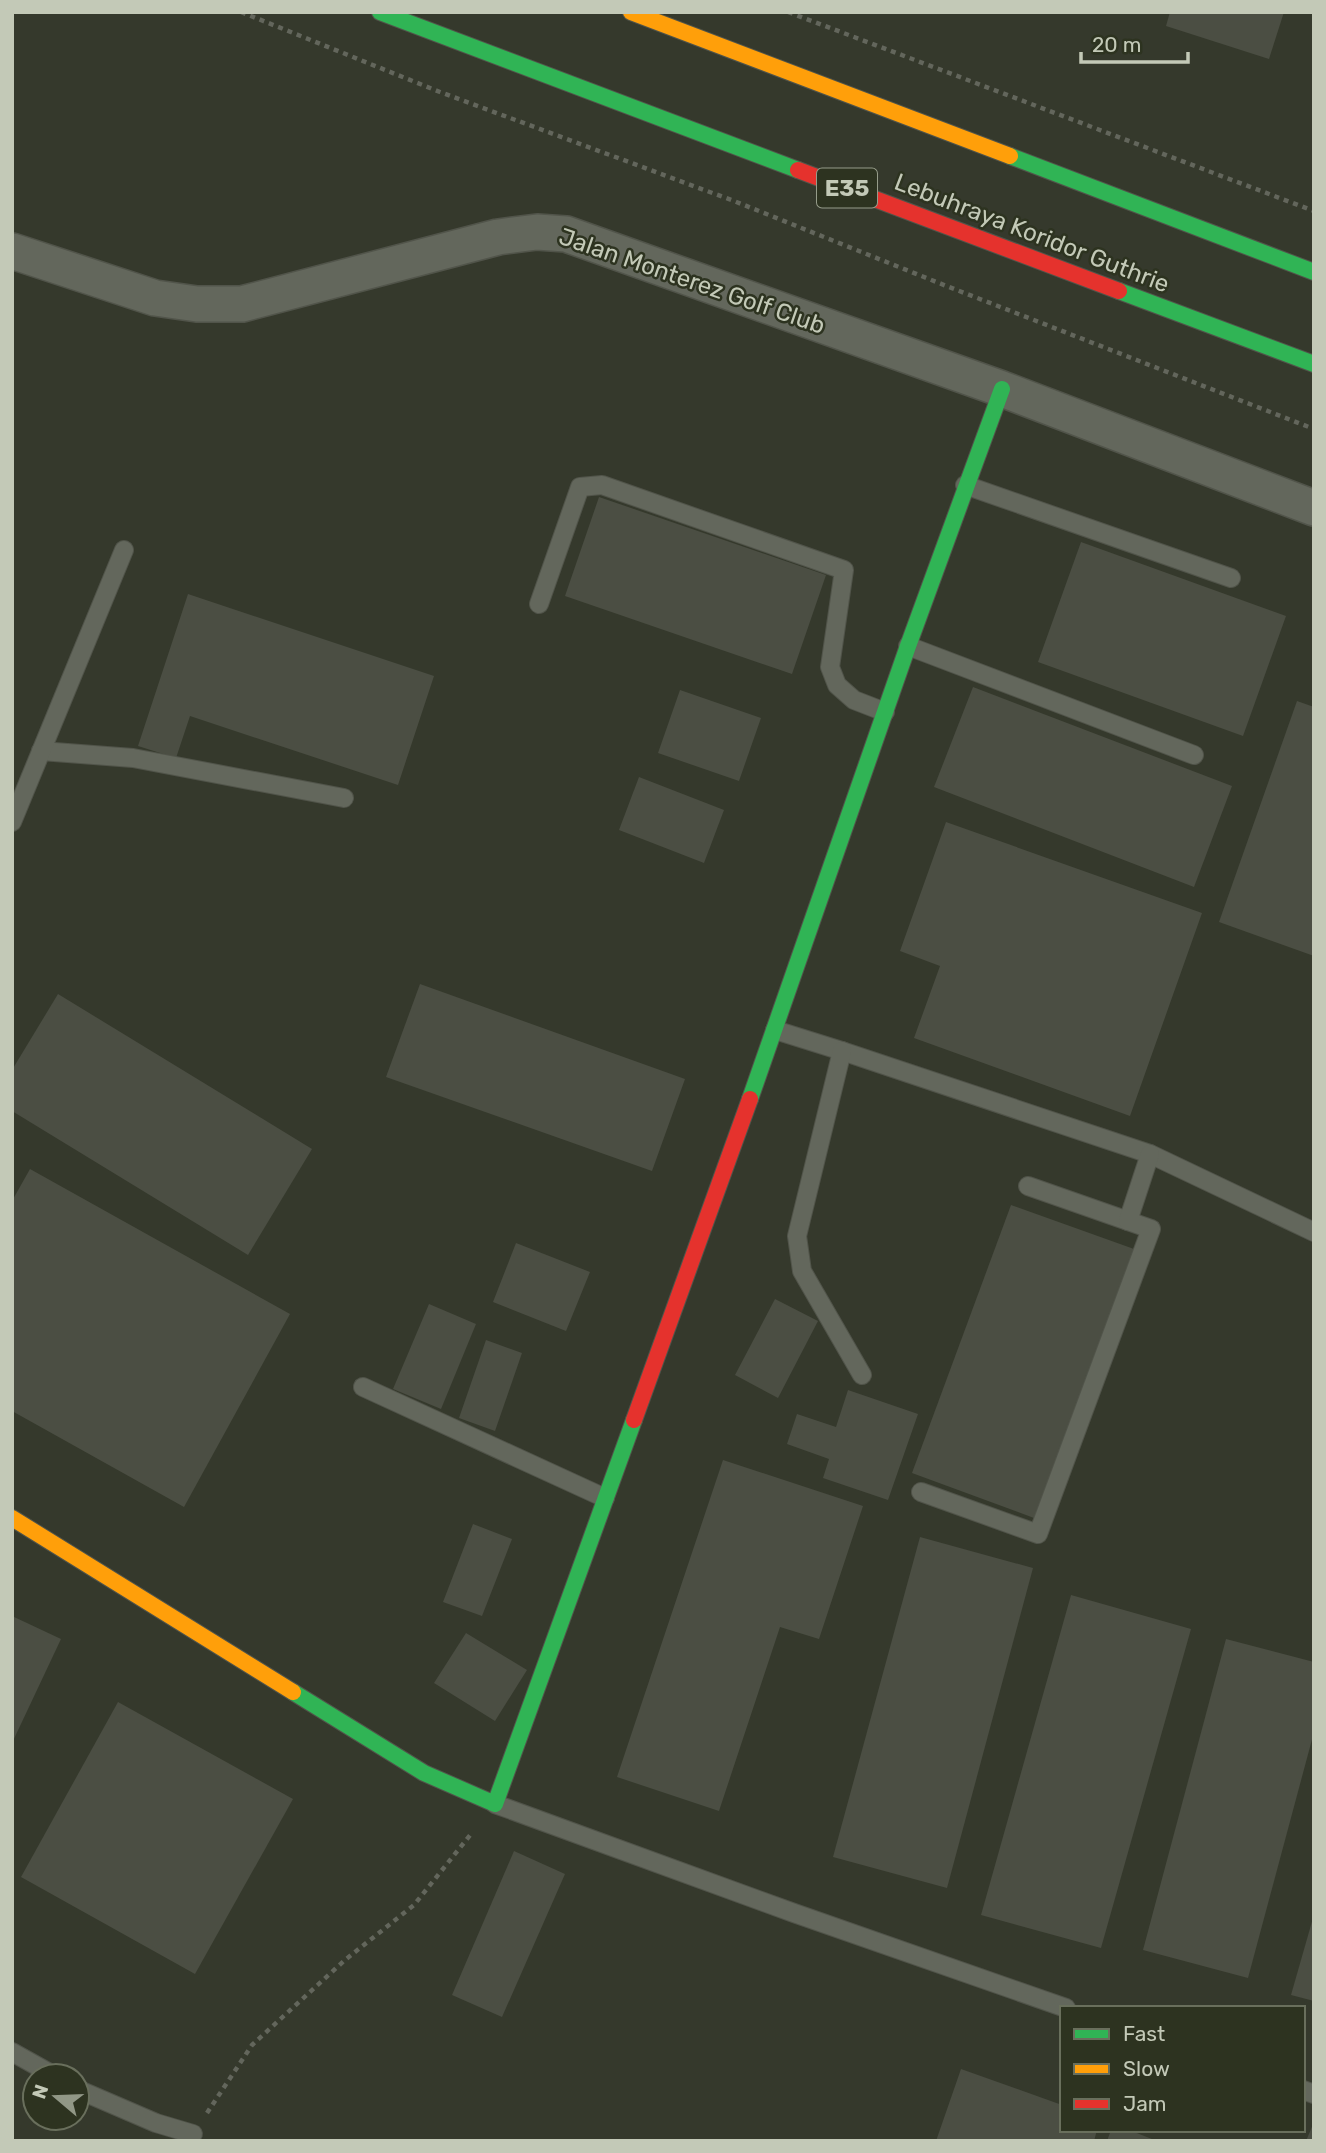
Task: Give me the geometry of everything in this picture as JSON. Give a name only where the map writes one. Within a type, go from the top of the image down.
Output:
[{"type":"main road","name":"Lebuhraya Koridor Guthrie","points":[[380,12],[1314,364]]},
{"type":"main road","points":[[631,12],[1314,272]]},
{"type":"main road","points":[[12,1518],[424,1773],[495,1804],[775,1030],[965,485],[1002,389]]},
{"type":"street","name":"Jalan Monterez Golf Club","points":[[12,251],[155,298],[197,304],[242,304],[498,237],[537,233],[566,234],[1002,389],[1314,508]]},
{"type":"lane","points":[[539,604],[580,487],[602,485],[844,570],[830,667],[836,685],[854,700],[885,712]]},
{"type":"lane","points":[[965,485],[1230,578]]},
{"type":"lane","points":[[12,822],[124,550]]},
{"type":"lane","points":[[908,646],[1195,755]]},
{"type":"lane","points":[[41,751],[133,758],[344,798]]},
{"type":"lane","points":[[775,1030],[1150,1154],[1314,1232]]},
{"type":"lane","points":[[842,1051],[797,1236],[802,1271],[862,1375]]},
{"type":"lane","points":[[1128,1221],[1150,1154]]},
{"type":"lane","points":[[921,1492],[1038,1534],[1151,1229],[1028,1186]]},
{"type":"lane","points":[[362,1387],[605,1498]]},
{"type":"lane","points":[[495,1804],[1060,2006]]},
{"type":"lane","points":[[12,2052],[30,2062]]},
{"type":"lane","points":[[91,2095],[156,2123],[193,2134]]},
{"type":"path","points":[[241,12],[440,92],[734,201],[1314,429]]},
{"type":"path","points":[[788,12],[1314,211]]},
{"type":"path","points":[[193,2134],[252,2045],[345,1960],[414,1905],[495,1804]]},
{"type":"building","points":[[1170,12],[1284,12],[1269,59],[1166,26]]},
{"type":"building","points":[[599,497],[826,575],[792,674],[565,596]]},
{"type":"building","points":[[1081,542],[1286,616],[1243,736],[1038,662]]},
{"type":"building","points":[[188,594],[434,676],[398,785],[190,716],[176,758],[138,746]]},
{"type":"building","points":[[973,687],[1232,786],[1194,887],[934,787]]},
{"type":"building","points":[[680,690],[761,718],[739,781],[658,753]]},
{"type":"building","points":[[1297,701],[1314,707],[1314,956],[1219,922]]},
{"type":"building","points":[[639,777],[724,810],[704,863],[619,830]]},
{"type":"building","points":[[946,822],[1202,913],[1130,1116],[914,1038],[940,966],[900,951]]},
{"type":"building","points":[[420,984],[685,1079],[652,1171],[386,1077]]},
{"type":"building","points":[[58,994],[312,1149],[248,1255],[12,1111],[12,1070]]},
{"type":"building","points":[[30,1169],[290,1314],[184,1507],[12,1411],[12,1201]]},
{"type":"building","points":[[1011,1205],[1134,1249],[1034,1518],[912,1473]]},
{"type":"building","points":[[516,1243],[590,1272],[566,1331],[493,1302]]},
{"type":"building","points":[[775,1299],[818,1321],[778,1398],[735,1375]]},
{"type":"building","points":[[429,1304],[476,1324],[441,1409],[393,1389]]},
{"type":"building","points":[[486,1340],[522,1353],[495,1431],[459,1418]]},
{"type":"building","points":[[848,1390],[918,1414],[888,1500],[823,1478],[829,1459],[787,1444],[797,1414],[836,1427]]},
{"type":"building","points":[[723,1460],[863,1506],[819,1639],[780,1627],[719,1811],[617,1777]]},
{"type":"building","points":[[473,1524],[512,1539],[482,1616],[443,1602]]},
{"type":"building","points":[[920,1537],[1033,1568],[947,1888],[833,1857]]},
{"type":"building","points":[[1071,1595],[1191,1629],[1101,1948],[981,1915]]},
{"type":"building","points":[[12,1616],[61,1639],[12,1743]]},
{"type":"building","points":[[466,1633],[527,1670],[495,1721],[434,1683]]},
{"type":"building","points":[[1226,1639],[1314,1662],[1314,1732],[1248,1978],[1143,1950]]},
{"type":"building","points":[[118,1702],[293,1799],[195,1974],[21,1877]]},
{"type":"building","points":[[514,1851],[565,1874],[502,2017],[452,1995]]},
{"type":"building","points":[[1314,1918],[1314,2001],[1291,1995]]},
{"type":"building","points":[[961,2069],[1060,2104],[1060,2132],[1096,2132],[1094,2141],[936,2141]]},
{"type":"building","points":[[1314,2122],[1314,2141],[1306,2141]]},
{"type":"building","points":[[1110,2132],[1134,2132],[1157,2141],[1107,2141]]},
{"type":"traffic: fast","points":[[380,12],[798,170]]},
{"type":"traffic: fast","points":[[1010,156],[1314,272]]},
{"type":"traffic: fast","points":[[1119,291],[1314,364]]},
{"type":"traffic: fast","points":[[750,1099],[908,646],[1002,389]]},
{"type":"traffic: fast","points":[[293,1692],[424,1773],[495,1804],[634,1420]]},
{"type":"traffic: slow","points":[[631,12],[1010,156]]},
{"type":"traffic: slow","points":[[12,1518],[293,1692]]},
{"type":"traffic: jam","points":[[798,170],[1119,291]]},
{"type":"traffic: jam","points":[[634,1420],[750,1099]]}]
